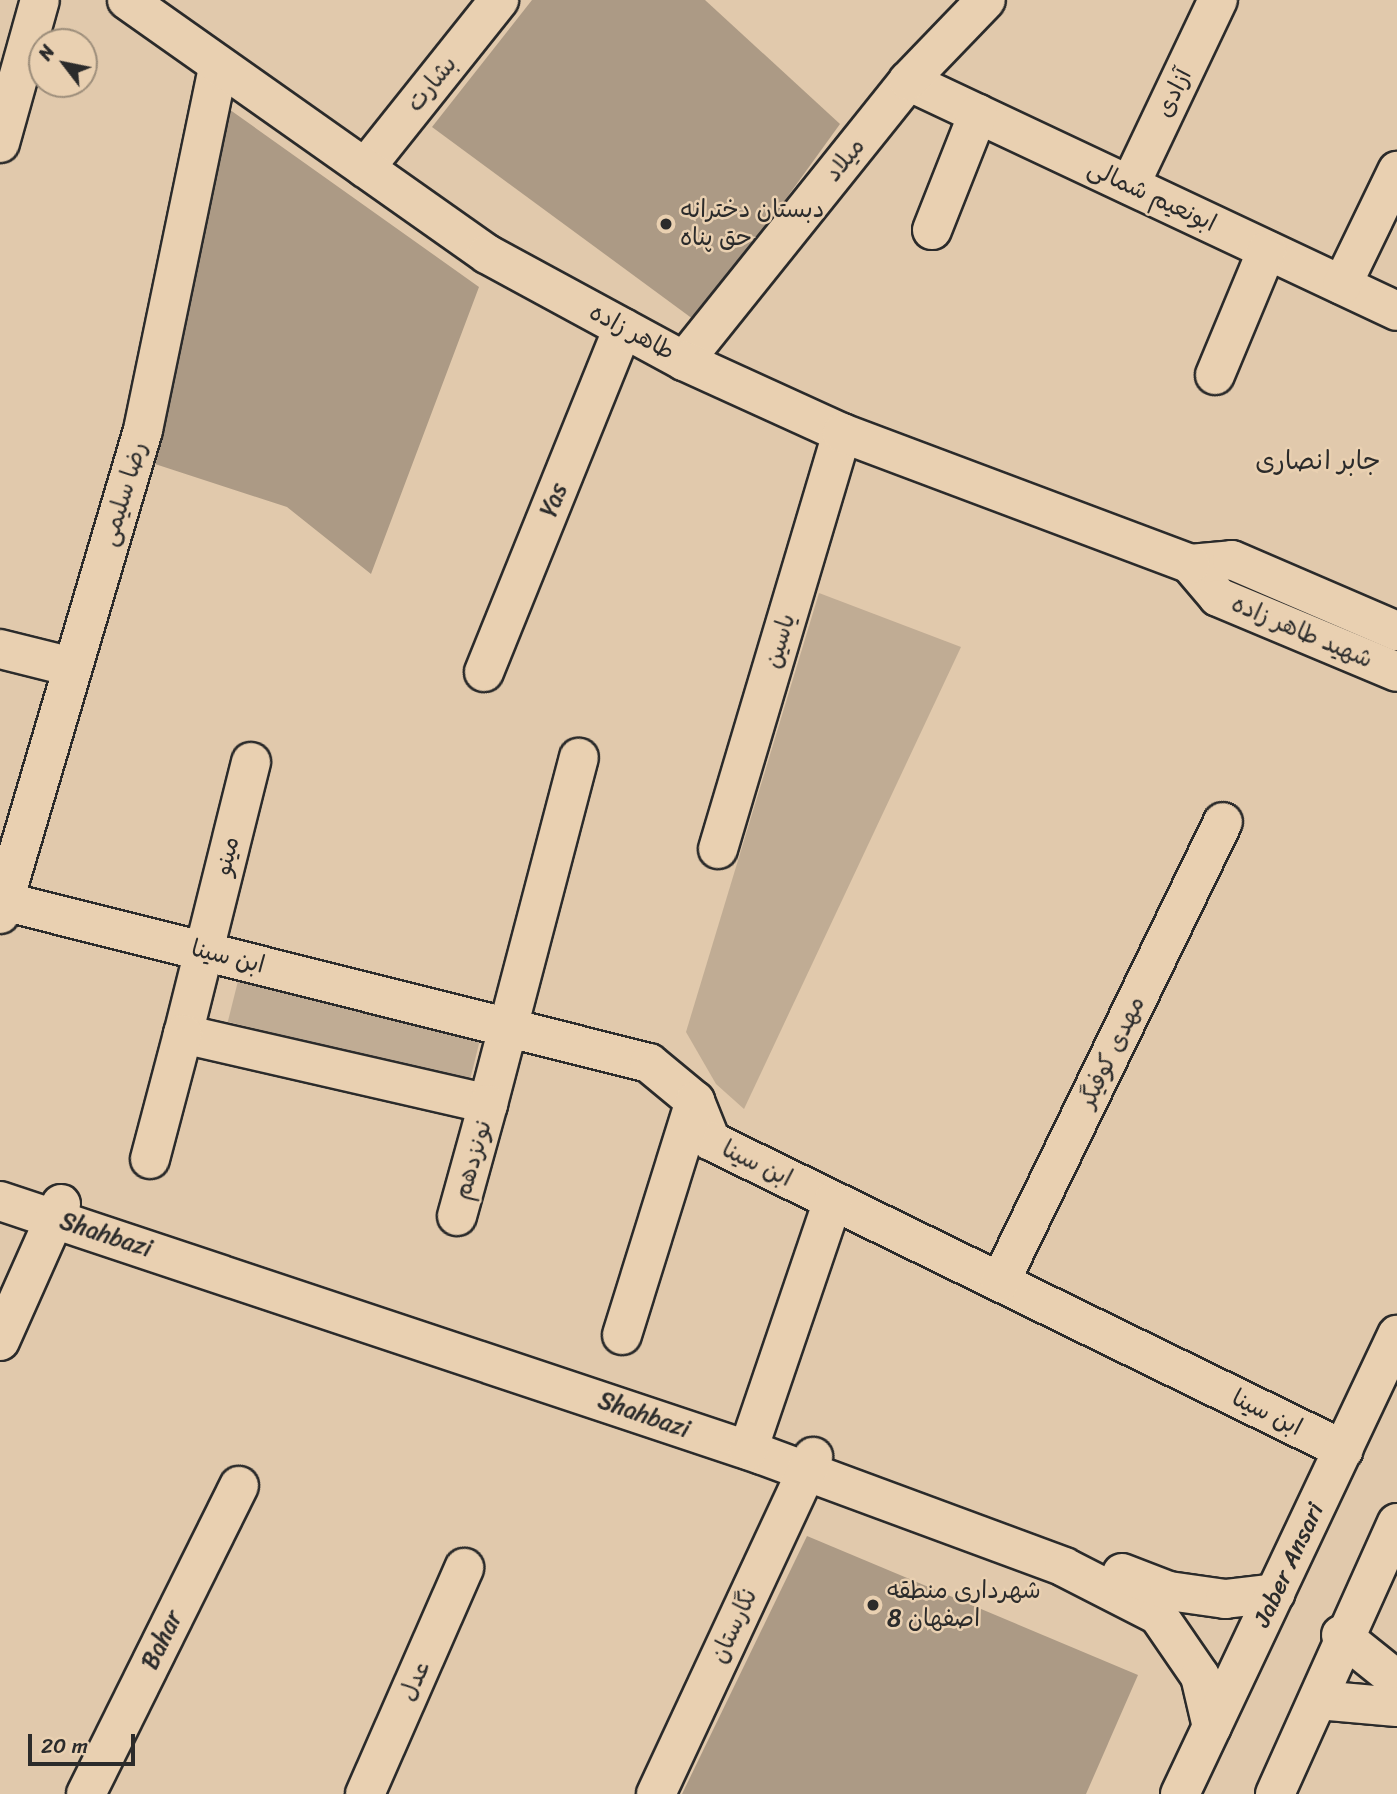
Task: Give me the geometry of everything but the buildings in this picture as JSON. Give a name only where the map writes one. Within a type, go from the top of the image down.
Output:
[{"type":"street","points":[[0,143],[40,0]]},
{"type":"street","name":"طاهر زاده","points":[[127,0],[218,67],[487,254],[684,361],[842,433],[1190,564]]},
{"type":"street","name":"بشارت","points":[[365,168],[499,0]]},
{"type":"street","name":"میلاد","points":[[684,361],[908,82],[986,0]]},
{"type":"street","name":"آزادی","points":[[1130,186],[1219,0]]},
{"type":"street","name":"رضا سلیمی","points":[[1,907],[143,430],[218,67]]},
{"type":"street","name":"ابونعیم شمالی","points":[[908,82],[1397,311]]},
{"type":"street","points":[[932,230],[978,114]]},
{"type":"street","points":[[1342,285],[1397,171]]},
{"type":"street","points":[[1215,375],[1267,250]]},
{"type":"street","name":"Yas","points":[[484,672],[623,328]]},
{"type":"street","name":"یاسین","points":[[718,849],[842,433]]},
{"type":"street","name":"شهید طاهر زاده","points":[[1190,564],[1232,560],[1397,631]]},
{"type":"street","name":"شهید طاهر زاده","points":[[1190,564],[1218,597],[1397,672]]},
{"type":"street","points":[[0,649],[72,667]]},
{"type":"street","name":"نونزدهم","points":[[457,1216],[510,1029],[579,758]]},
{"type":"street","name":"مینو","points":[[150,1159],[251,762]]},
{"type":"street","name":"مهدی کوفیگر","points":[[1000,1282],[1223,822]]},
{"type":"street","name":"ابن سینا","points":[[1,907],[203,951],[649,1063],[695,1101],[711,1141],[1344,1450]]},
{"type":"street","points":[[183,1034],[488,1104]]},
{"type":"street","points":[[622,1335],[695,1101]]},
{"type":"street","name":"Shahbazi","points":[[0,1186],[58,1211]]},
{"type":"street","name":"Shahbazi","points":[[0,1201],[58,1211],[415,1310],[751,1443],[1168,1591],[1225,1599],[1276,1593]]},
{"type":"street","points":[[751,1443],[834,1201]]},
{"type":"street","points":[[0,1340],[58,1211]]},
{"type":"street","name":"Jaber Ansari","points":[[1180,1794],[1397,1335]]},
{"type":"street","name":"Shahbazi","points":[[810,1465],[1064,1567],[1158,1615],[1200,1676],[1212,1727]]},
{"type":"street","name":"نگارستان","points":[[656,1794],[810,1465]]},
{"type":"street","name":"Bahar","points":[[86,1794],[239,1486]]},
{"type":"street","points":[[1275,1794],[1318,1700],[1341,1635],[1392,1546]]},
{"type":"street","name":"عدل","points":[[365,1794],[464,1568]]},
{"type":"street","points":[[1341,1635],[1397,1680]]},
{"type":"street","points":[[1318,1700],[1397,1707]]},
{"type":"shaded area","points":[[819,593],[961,647],[744,1109],[716,1084],[686,1032]]},
{"type":"shaded area","points":[[238,981],[480,1041],[469,1082],[228,1022]]},
{"type":"place","name":"دبستان دخترانه حق پناه","points":[[666,224]]},
{"type":"place","name":"شهرداری منطقه 8 اصفهان","points":[[873,1605]]},
{"type":"district","name":"جابر انصاری","points":[[1318,461]]}]
